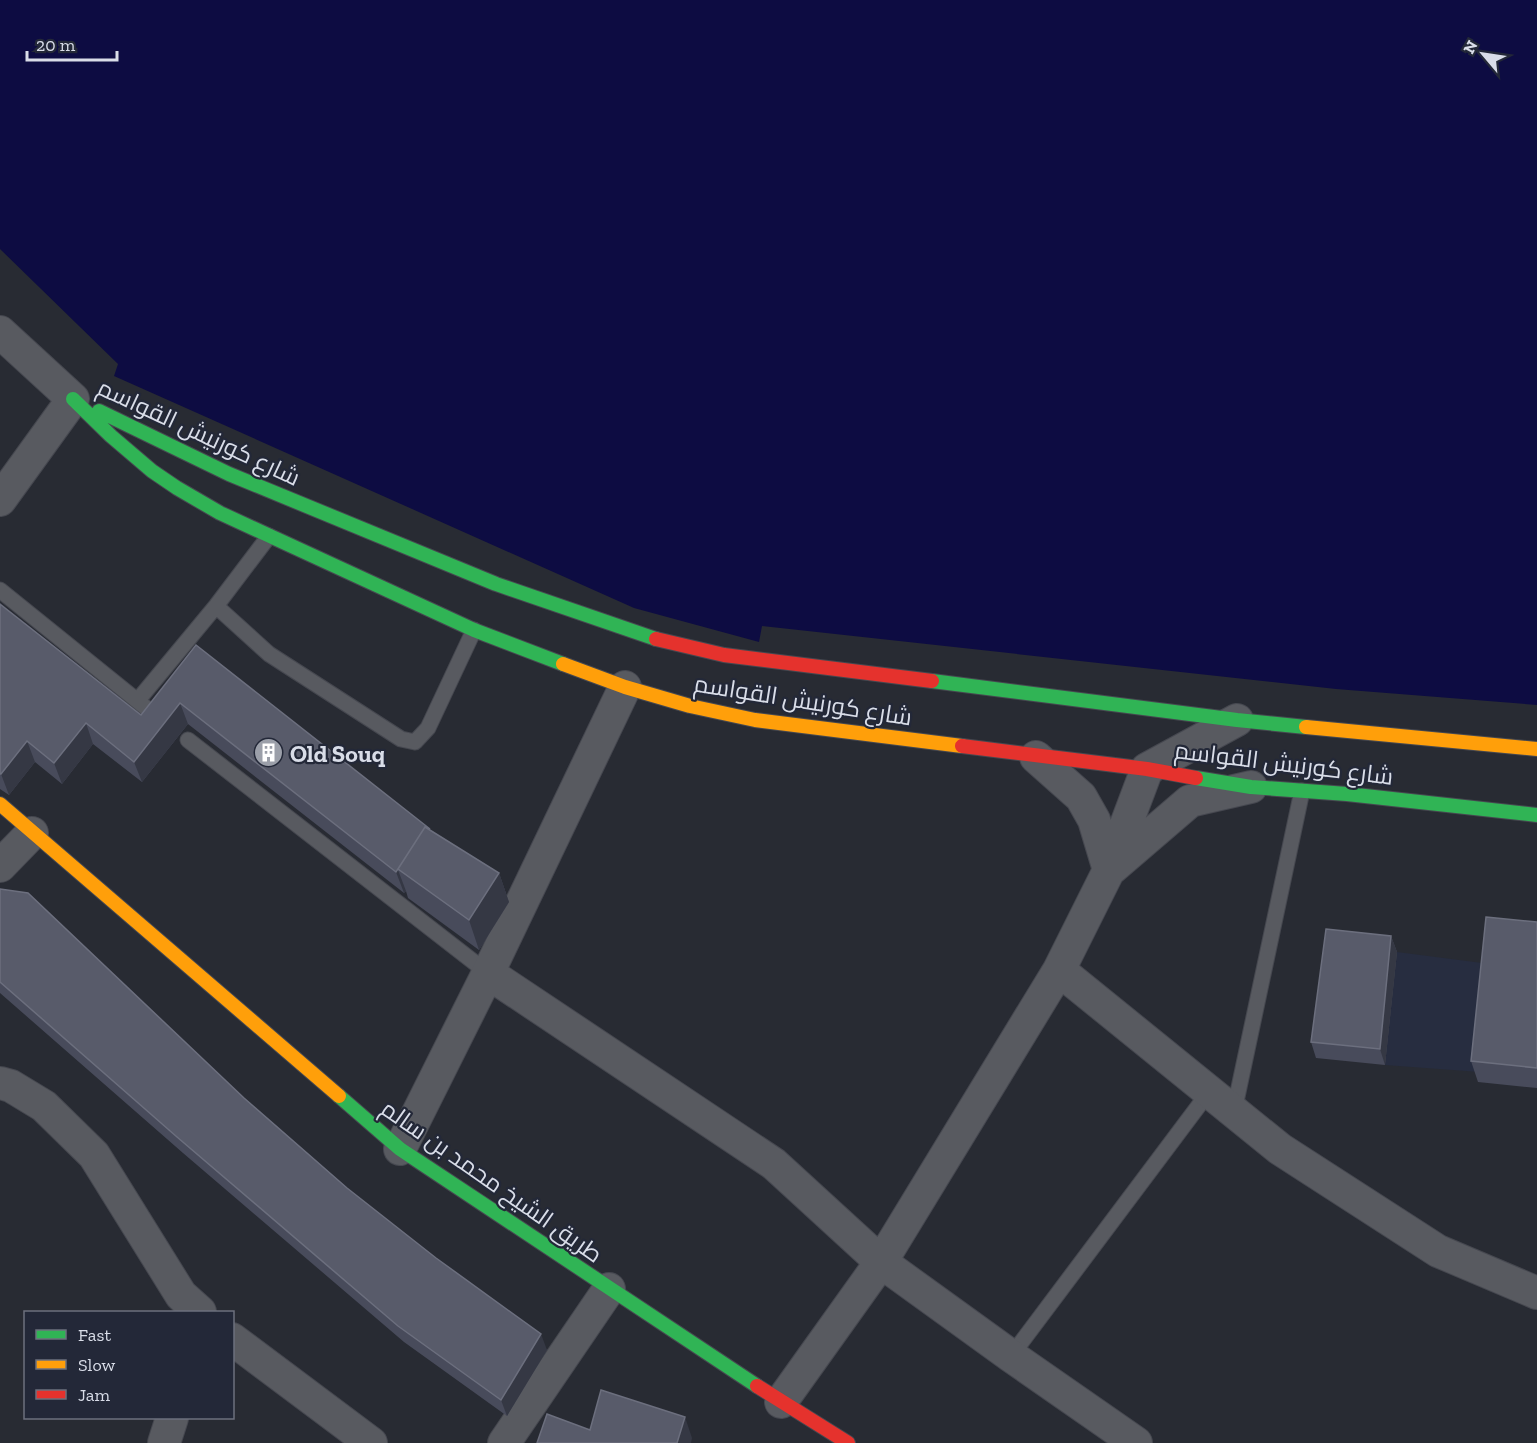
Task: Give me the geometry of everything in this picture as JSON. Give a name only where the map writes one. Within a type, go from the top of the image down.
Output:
[{"type":"main road","name":"شارع كورنيش القواسم","points":[[73,399],[122,447],[154,473],[210,508],[474,630],[625,687],[690,706],[755,720],[1036,757],[1147,769],[1251,787],[1347,794],[1537,815]]},
{"type":"main road","name":"شارع كورنيش القواسم","points":[[73,399],[229,474],[328,516],[496,584],[644,636],[724,655],[1237,720],[1537,749]]},
{"type":"main road","name":"طريق الشيخ محمد بن سالم","points":[[0,804],[400,1149],[781,1402],[848,1443]]},
{"type":"street","points":[[0,332],[73,399],[0,500]]},
{"type":"street","points":[[400,1149],[488,973],[625,687]]},
{"type":"street","points":[[781,1402],[881,1262],[1059,970],[1109,870],[1147,769],[1237,720]]},
{"type":"street","points":[[1036,757],[1081,798],[1094,820],[1109,870]]},
{"type":"street","points":[[1109,870],[1190,801],[1251,787]]},
{"type":"street","points":[[0,866],[32,833]]},
{"type":"street","points":[[1059,970],[1280,1149],[1438,1251],[1537,1293]]},
{"type":"street","points":[[488,973],[774,1164],[881,1262],[1136,1443]]},
{"type":"street","points":[[0,1083],[11,1086],[44,1106],[94,1155],[181,1295],[199,1311]]},
{"type":"street","points":[[504,1443],[609,1289]]},
{"type":"street","points":[[234,1341],[371,1443]]},
{"type":"street","points":[[164,1443],[172,1419]]},
{"type":"lane","points":[[0,590],[143,706],[269,536]]},
{"type":"lane","points":[[216,606],[269,654],[401,739],[415,742],[428,728],[474,630]]},
{"type":"lane","points":[[188,740],[488,973]]},
{"type":"lane","points":[[1234,1111],[1302,791]]},
{"type":"lane","points":[[1011,1356],[1209,1092]]},
{"type":"shaded area","points":[[0,0],[1537,0],[1537,705],[1336,689],[762,626],[759,642],[634,608],[114,376],[118,364],[0,249]]},
{"type":"shaded area","points":[[1397,952],[1490,964],[1480,1072],[1385,1065]]},
{"type":"building","name":"Old Souq","points":[[0,604],[141,715],[196,645],[430,829],[425,827],[396,872],[180,703],[134,762],[86,723],[54,763],[27,741],[0,774]]},
{"type":"building","points":[[425,827],[499,873],[469,920],[398,869]]},
{"type":"building","points":[[0,889],[28,893],[244,1098],[347,1188],[436,1258],[541,1334],[501,1400],[398,1326],[0,982]]},
{"type":"building","points":[[1486,917],[1537,922],[1537,1068],[1471,1061]]},
{"type":"building","points":[[1326,929],[1391,936],[1380,1049],[1311,1042]]},
{"type":"building","points":[[601,1390],[685,1417],[677,1443],[537,1443],[547,1414],[590,1430]]},
{"type":"traffic: fast","points":[[73,399],[152,471],[220,513],[474,630],[563,664]]},
{"type":"traffic: fast","points":[[99,411],[229,474],[496,584],[656,639]]},
{"type":"traffic: fast","points":[[932,681],[1306,727]]},
{"type":"traffic: fast","points":[[1196,778],[1251,787],[1347,794],[1537,815]]},
{"type":"traffic: fast","points":[[339,1096],[400,1149],[757,1386]]},
{"type":"traffic: slow","points":[[563,664],[625,687],[690,706],[755,720],[962,746]]},
{"type":"traffic: slow","points":[[1306,727],[1537,749]]},
{"type":"traffic: slow","points":[[0,804],[339,1096]]},
{"type":"traffic: jam","points":[[656,639],[724,655],[932,681]]},
{"type":"traffic: jam","points":[[962,746],[1147,769],[1196,778]]},
{"type":"traffic: jam","points":[[757,1386],[848,1443]]},
{"type":"place","name":"Old Souq","points":[[269,753]]}]
